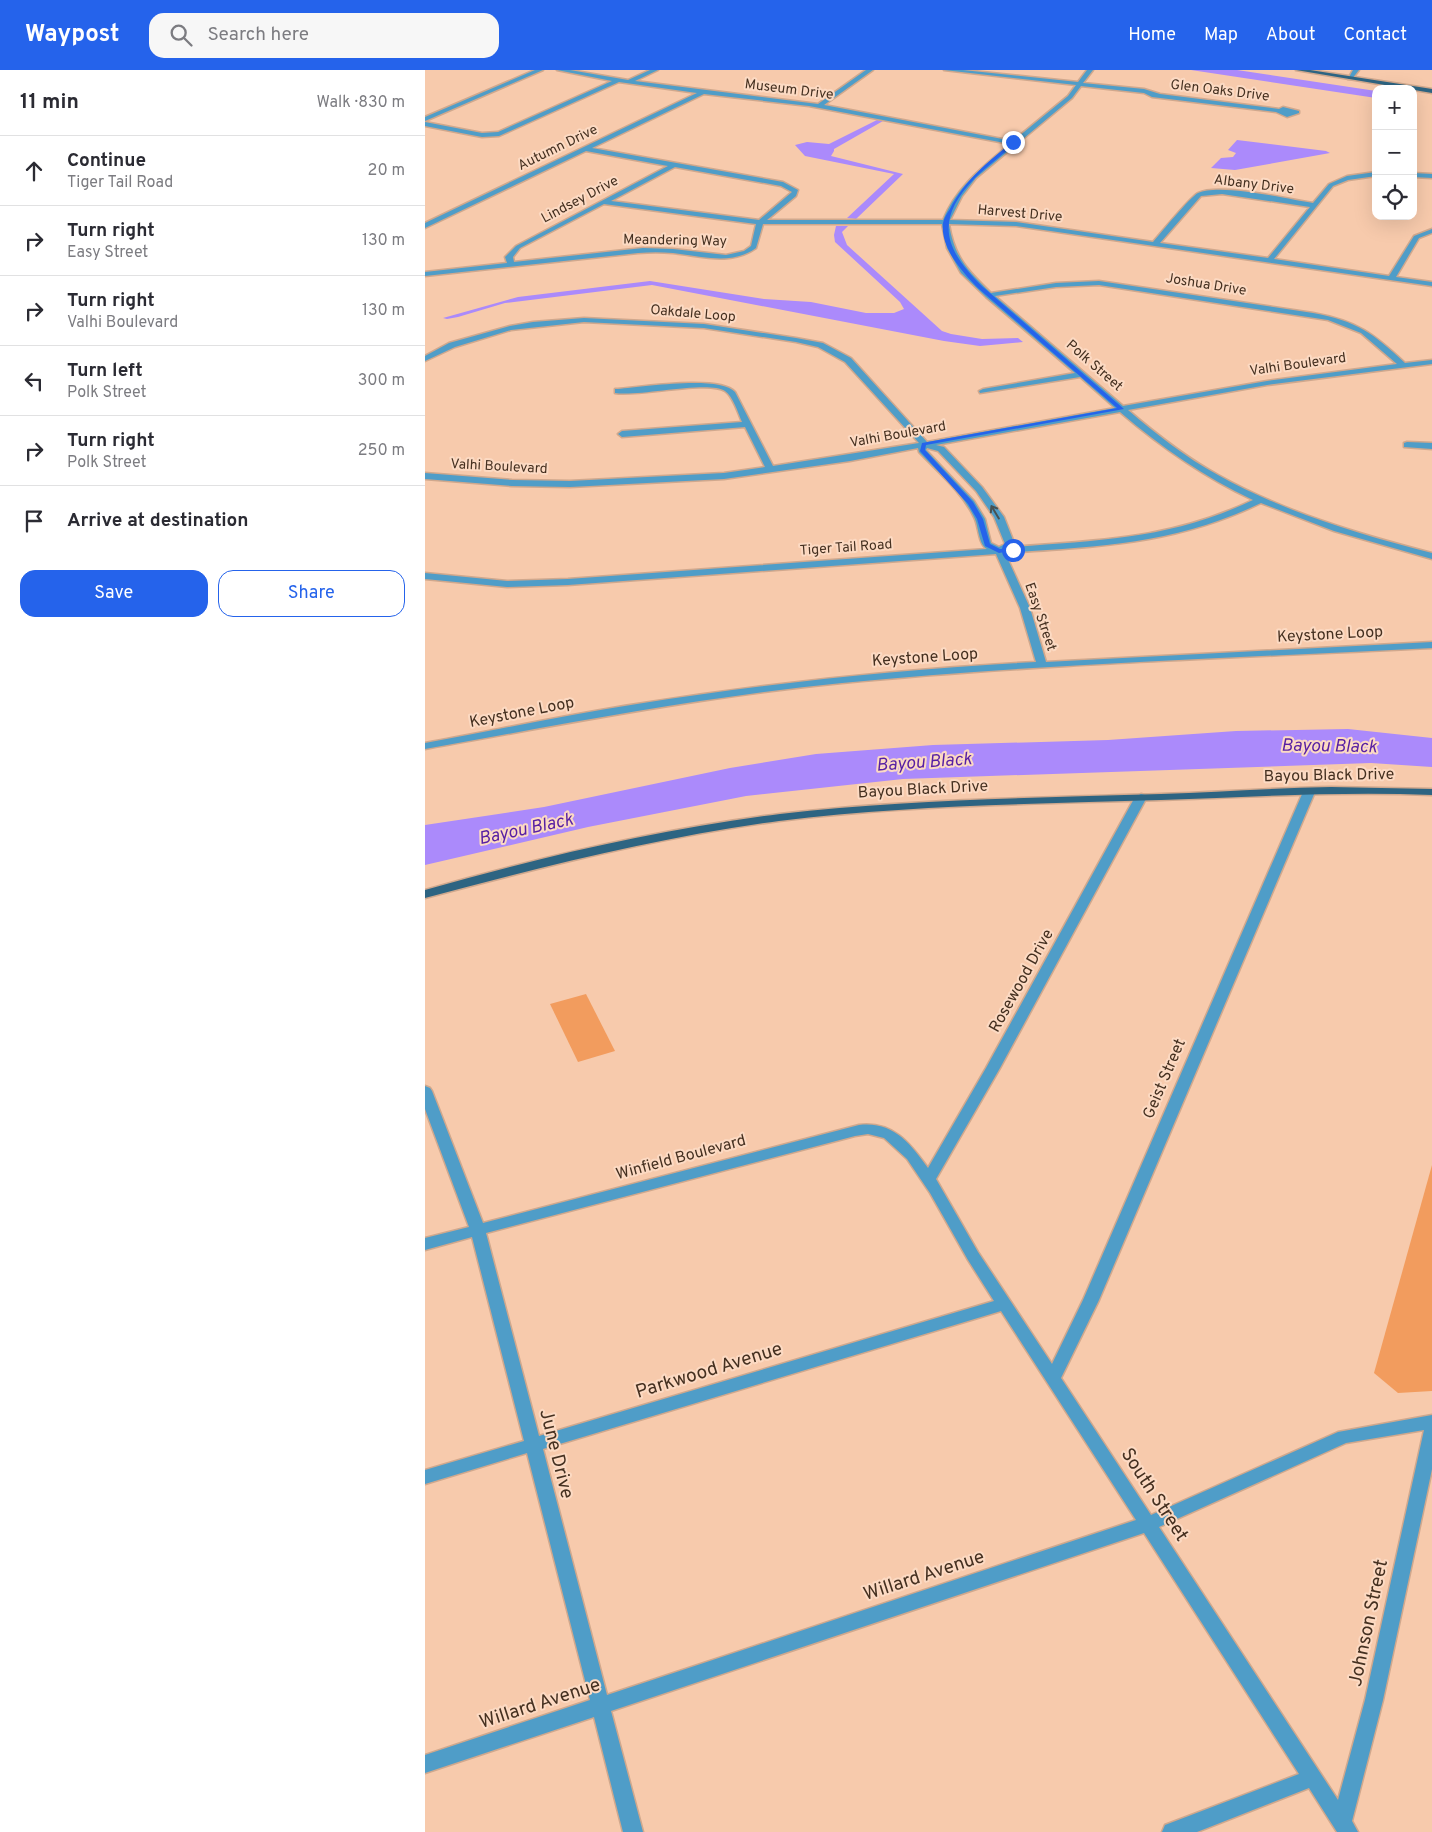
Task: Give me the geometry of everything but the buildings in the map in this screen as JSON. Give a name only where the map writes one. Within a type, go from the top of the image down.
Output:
[{"type":"main road","points":[[1299,70],[1432,91]]},
{"type":"main road","name":"Bayou Black Drive","points":[[425,894],[511,869],[574,854],[672,835],[779,818],[924,805],[1309,792],[1404,790],[1432,792]]},
{"type":"street","points":[[425,119],[540,70]]},
{"type":"street","name":"Museum Drive","points":[[559,70],[703,93],[819,106],[1013,142]]},
{"type":"street","points":[[627,82],[655,70]]},
{"type":"street","points":[[819,106],[870,70]]},
{"type":"street","name":"Glen Oaks Drive","points":[[947,70],[1279,111]]},
{"type":"street","points":[[945,222],[959,195],[970,182],[1013,142],[1031,130],[1080,85],[1090,70]]},
{"type":"street","points":[[1350,78],[1356,70]]},
{"type":"street","points":[[425,124],[485,135],[499,134],[617,80]]},
{"type":"street","name":"Autumn Drive","points":[[425,226],[703,93]]},
{"type":"street","points":[[585,149],[783,184],[796,191],[794,195],[760,222]]},
{"type":"street","name":"Lindsey Drive","points":[[511,265],[509,257],[518,247],[674,165]]},
{"type":"street","points":[[1269,261],[1327,188],[1335,182],[1354,176],[1372,174]]},
{"type":"street","points":[[1417,175],[1432,176]]},
{"type":"street","name":"Albany Drive","points":[[1155,244],[1199,195],[1203,193],[1222,192],[1313,205]]},
{"type":"street","name":"Harvest Drive","points":[[603,202],[760,222],[1016,224],[1432,284]]},
{"type":"street","name":"Meandering Way","points":[[425,274],[650,250],[714,256],[738,255],[754,247],[760,222]]},
{"type":"street","name":"Polk Street","points":[[945,222],[946,234],[956,259],[964,271],[989,296],[1153,436],[1189,461],[1262,500],[1363,537],[1432,556]]},
{"type":"street","points":[[1391,278],[1416,237],[1432,231]]},
{"type":"street","name":"Joshua Drive","points":[[989,296],[1056,285],[1099,283],[1313,314],[1360,328],[1371,335],[1403,365]]},
{"type":"street","name":"Oakdale Loop","points":[[425,359],[452,346],[510,328],[533,324],[584,320],[704,326],[797,340],[819,345],[848,360],[923,444]]},
{"type":"street","name":"Valhi Boulevard","points":[[425,476],[506,482],[570,484],[680,479],[771,470],[1267,383],[1432,362]]},
{"type":"street","points":[[983,391],[1081,374]]},
{"type":"street","points":[[618,391],[717,386],[731,392],[771,470]]},
{"type":"street","points":[[622,434],[747,424]]},
{"type":"street","points":[[923,444],[941,449],[983,494],[999,517],[1010,545],[999,551]]},
{"type":"street","name":"Easy Street","points":[[923,444],[922,450],[966,497],[980,519],[987,544],[999,551],[1025,608],[1042,665]]},
{"type":"street","points":[[1407,445],[1432,446]]},
{"type":"street","points":[[966,497],[983,494]]},
{"type":"street","name":"Tiger Tail Road","points":[[425,576],[526,584],[999,551],[1155,538],[1212,522],[1262,500]]},
{"type":"street","name":"Keystone Loop","points":[[425,746],[636,707],[747,691],[908,674],[1042,665],[1432,645]]},
{"type":"street","name":"Geist Street","points":[[1053,1378],[1091,1300],[1309,792]]},
{"type":"street","name":"Rosewood Drive","points":[[928,1180],[993,1068],[1141,797]]},
{"type":"street","name":"June Drive","points":[[425,1090],[478,1230],[633,1832]]},
{"type":"street","name":"Winfield Boulevard","points":[[425,1244],[863,1130],[872,1129],[889,1134],[907,1152],[928,1180]]},
{"type":"street","name":"South Street","points":[[928,1180],[1004,1304],[1345,1827]]},
{"type":"street","name":"Parkwood Avenue","points":[[425,1477],[1004,1304]]},
{"type":"street","name":"Willard Avenue","points":[[425,1764],[1147,1524],[1344,1437],[1432,1422]]},
{"type":"street","name":"Johnson Street","points":[[1345,1827],[1432,1431]]},
{"type":"street","points":[[1172,1832],[1312,1778]]},
{"type":"shaded area","points":[[586,994],[615,1051],[578,1062],[550,1004]]},
{"type":"shaded area","points":[[1432,1165],[1432,1391],[1398,1393],[1374,1373]]},
{"type":"water","points":[[1191,70],[1237,70],[1372,90],[1372,97]]},
{"type":"water","points":[[877,120],[883,121],[834,149],[831,156],[903,174],[856,219],[847,218],[894,174],[805,156],[795,145],[807,142],[829,144]]},
{"type":"water","points":[[1237,140],[1330,153],[1235,170],[1211,168],[1221,158],[1233,157],[1236,153],[1228,150]]},
{"type":"water","points":[[836,226],[848,226],[842,232],[847,245],[942,331],[982,339],[1018,338],[1023,342],[980,346],[944,341],[652,285],[505,303],[458,317],[443,318],[518,297],[650,281],[764,299],[811,302],[866,313],[894,313],[904,309],[900,302],[835,242]]},
{"type":"water","name":"Bayou Black","points":[[1348,729],[1432,738],[1432,767],[1371,763],[903,779],[746,796],[588,827],[425,865],[425,825],[544,807],[730,768],[816,754],[933,745],[1108,740],[1236,731]]},
{"type":"route","points":[[1013,142],[999,157],[973,177],[949,212],[945,222],[946,234],[951,248],[964,271],[981,288],[1121,409],[923,444],[922,450],[971,503],[980,519],[987,544],[999,551],[1013,550]]}]
